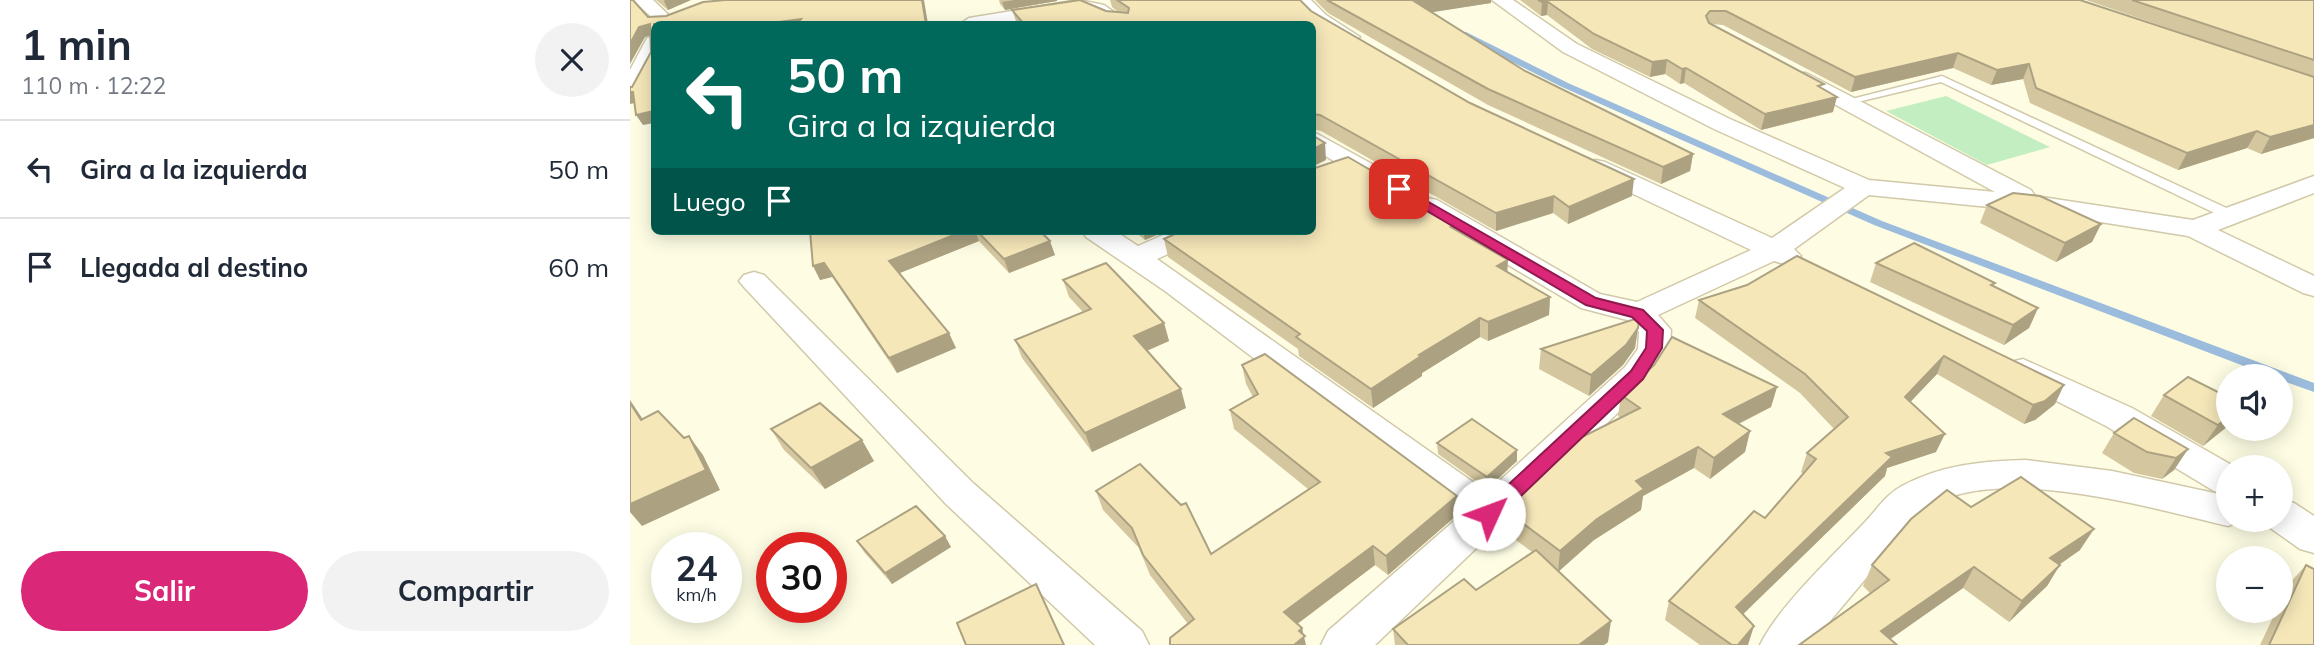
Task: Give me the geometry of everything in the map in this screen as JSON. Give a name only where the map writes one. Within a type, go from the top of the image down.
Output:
[{"type":"street","points":[[642,0],[671,20]]},
{"type":"street","points":[[1501,0],[1570,48],[1859,191],[2038,204],[2194,229],[2314,288]]},
{"type":"street","points":[[987,21],[1081,5],[1098,9],[1117,21]]},
{"type":"street","points":[[1306,15],[1377,52]]},
{"type":"street","points":[[630,90],[651,48]]},
{"type":"street","points":[[1774,64],[2038,204]]},
{"type":"street","points":[[1316,140],[1592,302],[1619,306],[1638,313],[1655,330],[1654,348],[1637,375],[1344,645]]},
{"type":"street","points":[[1577,158],[1811,268]]},
{"type":"street","points":[[1322,174],[1351,161]]},
{"type":"street","points":[[2194,229],[2314,184]]},
{"type":"street","points":[[1638,313],[1774,250],[1859,191]]},
{"type":"street","points":[[1102,235],[1176,285],[1489,514]]},
{"type":"street","points":[[1135,258],[1186,235]]},
{"type":"street","points":[[754,281],[959,493],[1126,645]]},
{"type":"street","points":[[1996,357],[2119,417],[2216,474]]},
{"type":"street","points":[[1783,645],[1839,578],[1913,498],[1951,481],[1982,475],[2025,473],[2129,489],[2216,507]]},
{"type":"lane","points":[[1845,102],[1942,79],[2230,215]]},
{"type":"green space","points":[[1946,96],[2050,147],[1987,165],[1886,111]]},
{"type":"building","points":[[630,0],[648,17],[666,16],[703,2],[725,0],[922,0],[926,21],[651,21],[651,52],[650,24],[639,27],[630,44]]},
{"type":"building","points":[[1080,0],[1106,11],[1128,13],[1129,8],[1117,0],[1300,0],[1311,11],[1470,103],[1634,179],[1569,207],[1554,196],[1496,213],[1316,114],[1316,21],[1021,21],[1012,10]]},
{"type":"building","points":[[1327,0],[1421,0],[1414,1],[1525,71],[1693,154],[1663,167],[1488,89]]},
{"type":"building","points":[[1538,0],[2080,0],[2314,77],[2314,125],[2270,137],[2257,131],[2187,153],[2036,88],[2029,64],[1997,70],[1958,53],[1855,77],[1726,11],[1710,11],[1706,16],[1709,23],[1824,84],[1818,86],[1837,97],[1765,114],[1686,68],[1682,69],[1667,60],[1652,62],[1594,34],[1548,2]]},
{"type":"building","points":[[2132,0],[2314,0],[2314,60]]},
{"type":"building","points":[[651,52],[651,112],[636,115],[633,92],[630,92]]},
{"type":"building","points":[[1316,137],[1325,143],[1316,148]]},
{"type":"building","points":[[1348,157],[1463,224],[1451,227],[1508,260],[1497,266],[1550,297],[1488,322],[1480,318],[1419,355],[1421,356],[1371,389],[1296,337],[1300,334],[1164,239],[1172,235],[1316,235],[1316,168]]},
{"type":"building","points":[[2013,193],[2040,196],[2101,224],[2065,243],[1987,205]]},
{"type":"building","points":[[810,235],[954,235],[889,261],[949,333],[889,358],[824,263],[813,266]]},
{"type":"building","points":[[981,235],[1044,235],[1050,241],[1004,259]]},
{"type":"building","points":[[1914,243],[1995,283],[1991,285],[2038,308],[2013,325],[1876,263]]},
{"type":"building","points":[[1797,256],[2064,385],[2045,401],[2033,405],[1944,356],[1905,397],[1945,434],[1886,453],[1892,457],[1736,607],[1754,626],[1738,645],[1732,645],[1669,601],[1754,511],[1765,518],[1816,459],[1807,453],[1848,417],[1805,374],[1699,300],[1747,285]]},
{"type":"building","points":[[1106,263],[1164,323],[1134,336],[1181,389],[1085,433],[1015,340],[1091,309],[1063,280]]},
{"type":"building","points":[[1635,319],[1639,321],[1638,328],[1626,345],[1591,375],[1541,349]]},
{"type":"building","points":[[1672,337],[1777,387],[1723,414],[1750,431],[1714,458],[1698,447],[1636,481],[1644,489],[1597,519],[1560,551],[1501,507],[1570,443],[1640,408],[1621,395],[1654,365]]},
{"type":"building","points":[[1265,354],[1457,496],[1386,556],[1373,546],[1284,612],[1302,628],[1299,631],[1305,636],[1294,645],[1170,645],[1170,638],[1194,619],[1143,555],[1132,528],[1096,491],[1140,464],[1181,505],[1186,503],[1211,554],[1320,482],[1230,410],[1258,394],[1242,365]]},
{"type":"building","points":[[2188,377],[2216,391],[2216,424],[2164,395]]},
{"type":"building","points":[[630,403],[641,420],[658,411],[684,438],[689,436],[706,470],[630,504]]},
{"type":"building","points":[[820,403],[862,440],[811,468],[771,429]]},
{"type":"building","points":[[2134,418],[2188,449],[2176,458],[2147,452],[2114,433]]},
{"type":"building","points":[[1472,419],[1517,450],[1487,477],[1437,443]]},
{"type":"building","points":[[2021,477],[2094,529],[2050,558],[2060,565],[2022,601],[1974,567],[1881,631],[1897,645],[1799,645],[1889,580],[1872,565],[1911,519],[1947,490],[1971,507]]},
{"type":"building","points":[[916,506],[945,536],[885,573],[857,541]]},
{"type":"building","points":[[1536,550],[1611,621],[1579,645],[1408,645],[1393,629],[1464,579],[1476,590]]},
{"type":"building","points":[[2306,565],[2314,569],[2314,645],[2269,645],[2279,623],[2293,623],[2293,593]]},
{"type":"building","points":[[1036,584],[1064,645],[966,645],[957,623]]},
{"type":"waterway","points":[[1463,34],[1565,85],[1878,223],[2314,388]]},
{"type":"route","points":[[1399,189],[1592,302],[1619,306],[1638,313],[1655,330],[1654,348],[1637,375],[1489,514]]}]
